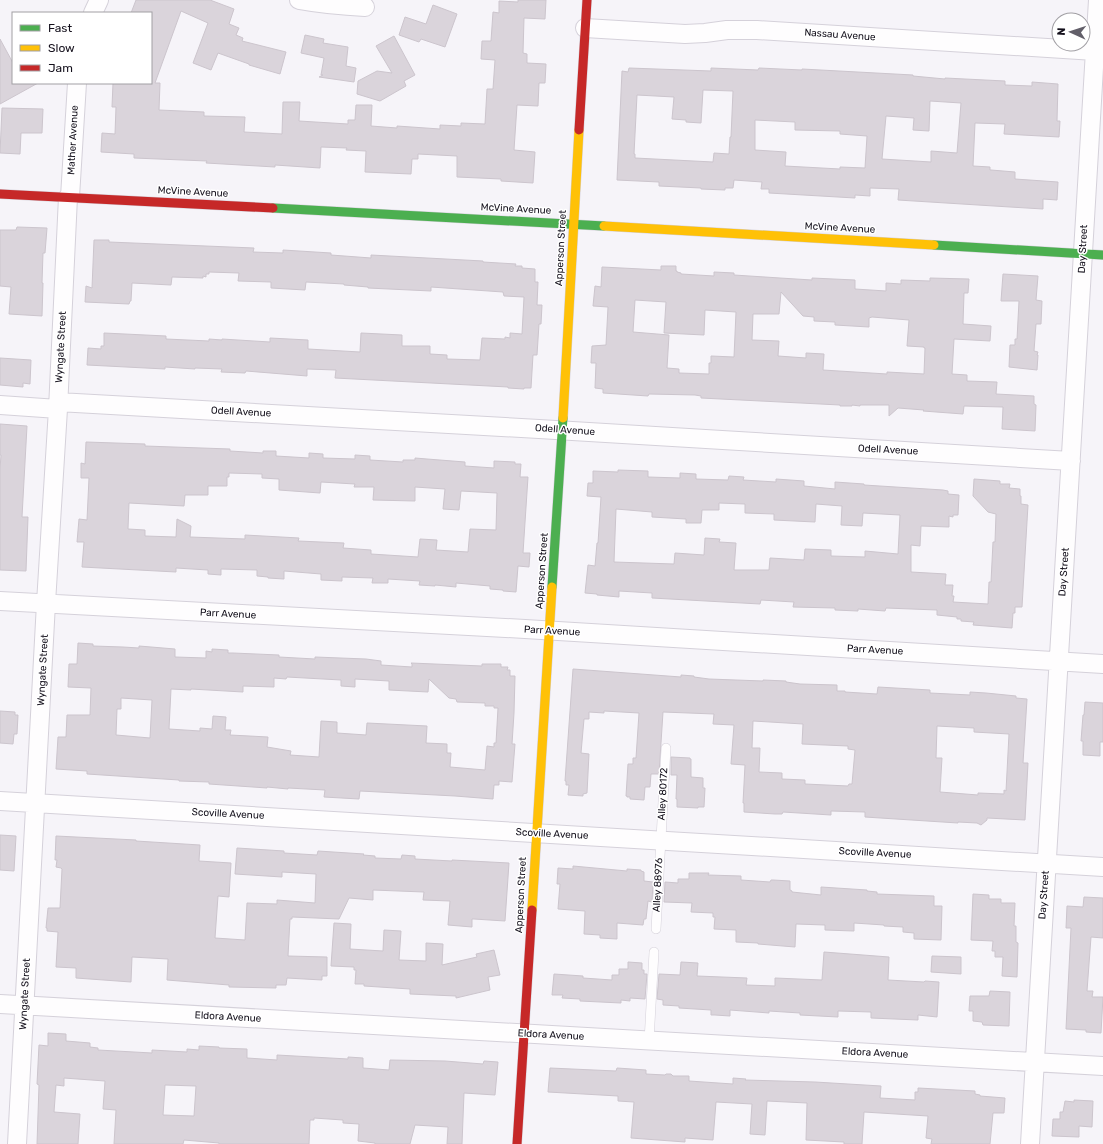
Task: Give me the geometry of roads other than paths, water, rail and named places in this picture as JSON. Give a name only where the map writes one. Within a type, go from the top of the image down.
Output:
[{"type":"street","points":[[93,12],[99,0]]},
{"type":"street","points":[[299,0],[329,5],[365,7]]},
{"type":"street","name":"Apperson Street","points":[[517,1144],[562,431],[587,0]]},
{"type":"street","name":"Day Street","points":[[1030,1144],[1098,0]]},
{"type":"street","name":"Nassau Avenue","points":[[585,28],[685,34],[727,30],[772,31],[1095,50]]},
{"type":"street","name":"Mather Avenue","points":[[69,197],[76,84]]},
{"type":"street","name":"McVine Avenue","points":[[0,194],[574,224],[1103,254]]},
{"type":"street","name":"Wyngate Street","points":[[17,1144],[69,197]]},
{"type":"street","name":"Odell Avenue","points":[[0,405],[58,406],[562,431],[1071,461]]},
{"type":"street","name":"Parr Avenue","points":[[0,601],[549,631],[1103,664]]},
{"type":"street","name":"Scoville Avenue","points":[[0,801],[1103,867]]},
{"type":"street","name":"Eldora Avenue","points":[[0,1004],[1103,1066]]},
{"type":"lane","name":"Alley 80172","points":[[661,840],[666,748]]},
{"type":"lane","name":"Alley 88976","points":[[656,929],[661,840]]},
{"type":"lane","points":[[650,1041],[654,952]]}]
